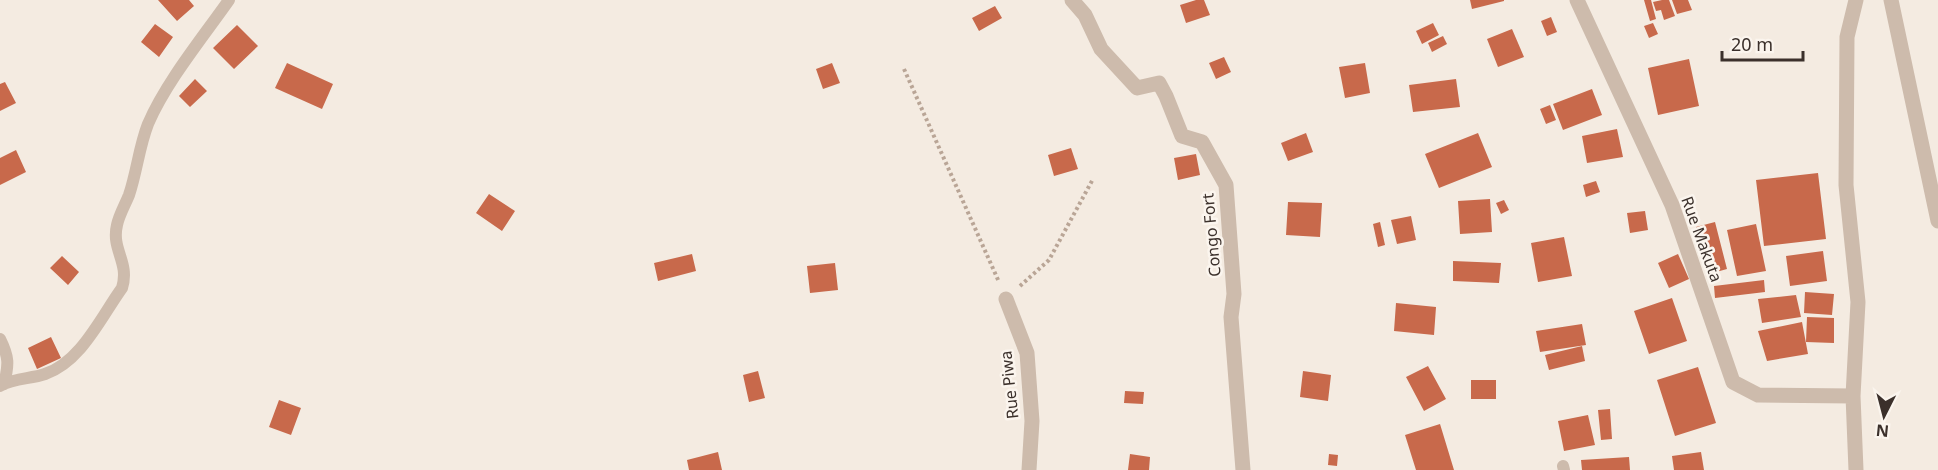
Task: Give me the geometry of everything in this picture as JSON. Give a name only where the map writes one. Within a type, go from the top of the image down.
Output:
[{"type":"street","name":"Congo Fort","points":[[1071,0],[1085,15],[1101,49],[1137,88],[1159,83],[1167,96],[1182,136],[1202,142],[1226,185],[1234,294],[1231,317],[1243,470]]},
{"type":"street","name":"Rue Makuta","points":[[1577,0],[1671,205],[1733,382],[1758,395],[1853,396]]},
{"type":"street","points":[[1856,0],[1847,37],[1846,60],[1846,185],[1858,302],[1853,396],[1856,470]]},
{"type":"street","points":[[1891,0],[1938,221]]},
{"type":"street","name":"Rue Piwa","points":[[1006,299],[1027,353],[1032,421],[1029,470]]},
{"type":"lane","points":[[2,385],[46,374],[64,364],[79,351],[122,288],[125,268],[115,240],[117,224],[129,195],[140,146],[150,121],[168,88],[229,0]]},
{"type":"lane","points":[[0,339],[8,354],[7,369],[2,385]]},
{"type":"path","points":[[904,69],[1006,299],[1049,260],[1093,179]]},
{"type":"building","points":[[158,0],[189,0],[194,6],[177,21]]},
{"type":"building","points":[[1204,0],[1210,15],[1186,23],[1180,5]]},
{"type":"building","points":[[1470,0],[1504,0],[1504,1],[1472,9]]},
{"type":"building","points":[[1644,0],[1651,0],[1656,19],[1650,21]]},
{"type":"building","points":[[1669,0],[1675,16],[1664,20],[1661,10],[1656,11],[1653,2]]},
{"type":"building","points":[[1672,0],[1688,0],[1692,10],[1677,14]]},
{"type":"building","points":[[995,6],[1002,18],[979,31],[972,18]]},
{"type":"building","points":[[1551,17],[1557,32],[1547,36],[1541,21]]},
{"type":"building","points":[[1433,23],[1439,35],[1422,44],[1416,31]]},
{"type":"building","points":[[1653,23],[1658,34],[1649,38],[1644,26]]},
{"type":"building","points":[[155,24],[173,37],[159,57],[141,42]]},
{"type":"building","points":[[237,25],[258,46],[234,69],[213,48]]},
{"type":"building","points":[[1512,29],[1524,57],[1498,67],[1487,39]]},
{"type":"building","points":[[1443,36],[1447,44],[1432,52],[1428,43]]},
{"type":"building","points":[[1224,57],[1231,72],[1216,79],[1209,63]]},
{"type":"building","points":[[1689,59],[1699,106],[1658,115],[1648,68]]},
{"type":"building","points":[[287,63],[333,84],[322,109],[275,88]]},
{"type":"building","points":[[832,63],[840,83],[823,89],[816,69]]},
{"type":"building","points":[[1365,63],[1370,93],[1345,98],[1339,67]]},
{"type":"building","points":[[195,79],[207,91],[190,107],[179,96]]},
{"type":"building","points":[[1456,79],[1460,107],[1413,112],[1409,85]]},
{"type":"building","points":[[5,82],[16,103],[0,111],[0,84]]},
{"type":"building","points":[[1592,89],[1602,115],[1563,130],[1553,104]]},
{"type":"building","points":[[1550,105],[1556,120],[1546,124],[1540,109]]},
{"type":"building","points":[[1617,129],[1623,157],[1587,163],[1582,136]]},
{"type":"building","points":[[1306,133],[1313,152],[1288,161],[1281,143]]},
{"type":"building","points":[[1478,133],[1492,167],[1439,188],[1425,154]]},
{"type":"building","points":[[1071,148],[1078,169],[1054,176],[1048,155]]},
{"type":"building","points":[[16,150],[26,172],[0,185],[0,158]]},
{"type":"building","points":[[1196,154],[1200,175],[1178,180],[1174,158]]},
{"type":"building","points":[[1818,173],[1826,239],[1764,246],[1756,180]]},
{"type":"building","points":[[1596,181],[1600,192],[1586,197],[1583,185]]},
{"type":"building","points":[[489,194],[515,211],[502,231],[476,213]]},
{"type":"building","points":[[1490,199],[1492,232],[1460,234],[1458,201]]},
{"type":"building","points":[[1504,200],[1509,210],[1501,214],[1496,203]]},
{"type":"building","points":[[1288,202],[1322,203],[1320,237],[1286,235]]},
{"type":"building","points":[[1645,211],[1648,230],[1630,233],[1627,213]]},
{"type":"building","points":[[1411,216],[1416,240],[1397,244],[1391,220]]},
{"type":"building","points":[[1380,222],[1385,245],[1378,247],[1373,224]]},
{"type":"building","points":[[1715,222],[1727,269],[1709,274],[1696,227]]},
{"type":"building","points":[[1756,224],[1766,271],[1737,276],[1727,230]]},
{"type":"building","points":[[1564,237],[1572,276],[1538,282],[1531,243]]},
{"type":"building","points":[[1823,251],[1827,281],[1790,286],[1786,256]]},
{"type":"building","points":[[692,254],[696,271],[658,281],[654,263]]},
{"type":"building","points":[[1678,254],[1689,279],[1669,288],[1658,263]]},
{"type":"building","points":[[62,256],[79,272],[68,285],[50,268]]},
{"type":"building","points":[[1453,261],[1501,263],[1499,283],[1453,281]]},
{"type":"building","points":[[835,263],[838,290],[810,293],[807,266]]},
{"type":"building","points":[[1764,280],[1765,292],[1715,298],[1714,286]]},
{"type":"building","points":[[1805,292],[1834,294],[1832,315],[1804,313]]},
{"type":"building","points":[[1796,295],[1801,317],[1762,323],[1758,299]]},
{"type":"building","points":[[1672,298],[1687,341],[1649,354],[1634,311]]},
{"type":"building","points":[[1396,303],[1436,307],[1434,335],[1394,331]]},
{"type":"building","points":[[1807,317],[1834,318],[1834,343],[1806,342]]},
{"type":"building","points":[[1802,322],[1808,354],[1767,361],[1758,331]]},
{"type":"building","points":[[1582,324],[1586,345],[1540,352],[1536,331]]},
{"type":"building","points":[[51,337],[61,358],[37,369],[28,348]]},
{"type":"building","points":[[1582,346],[1585,361],[1549,370],[1545,355]]},
{"type":"building","points":[[1428,366],[1446,399],[1424,411],[1406,377]]},
{"type":"building","points":[[1698,367],[1716,423],[1675,436],[1657,380]]},
{"type":"building","points":[[758,371],[765,398],[749,402],[743,375]]},
{"type":"building","points":[[1303,371],[1331,375],[1328,401],[1300,397]]},
{"type":"building","points":[[1471,380],[1496,380],[1496,399],[1471,399]]},
{"type":"building","points":[[1125,391],[1144,392],[1143,404],[1124,403]]},
{"type":"building","points":[[279,400],[301,408],[291,435],[269,427]]},
{"type":"building","points":[[1610,409],[1612,439],[1601,440],[1598,410]]},
{"type":"building","points":[[1588,415],[1595,445],[1564,451],[1558,421]]},
{"type":"building","points":[[1440,424],[1454,470],[1416,470],[1405,435]]},
{"type":"building","points":[[718,452],[722,470],[689,470],[687,460]]},
{"type":"building","points":[[1701,452],[1704,470],[1674,470],[1672,456]]},
{"type":"building","points":[[1130,454],[1150,457],[1149,470],[1128,470]]},
{"type":"building","points":[[1329,454],[1338,455],[1337,466],[1328,465]]},
{"type":"building","points":[[1629,457],[1630,470],[1582,470],[1581,460]]}]
